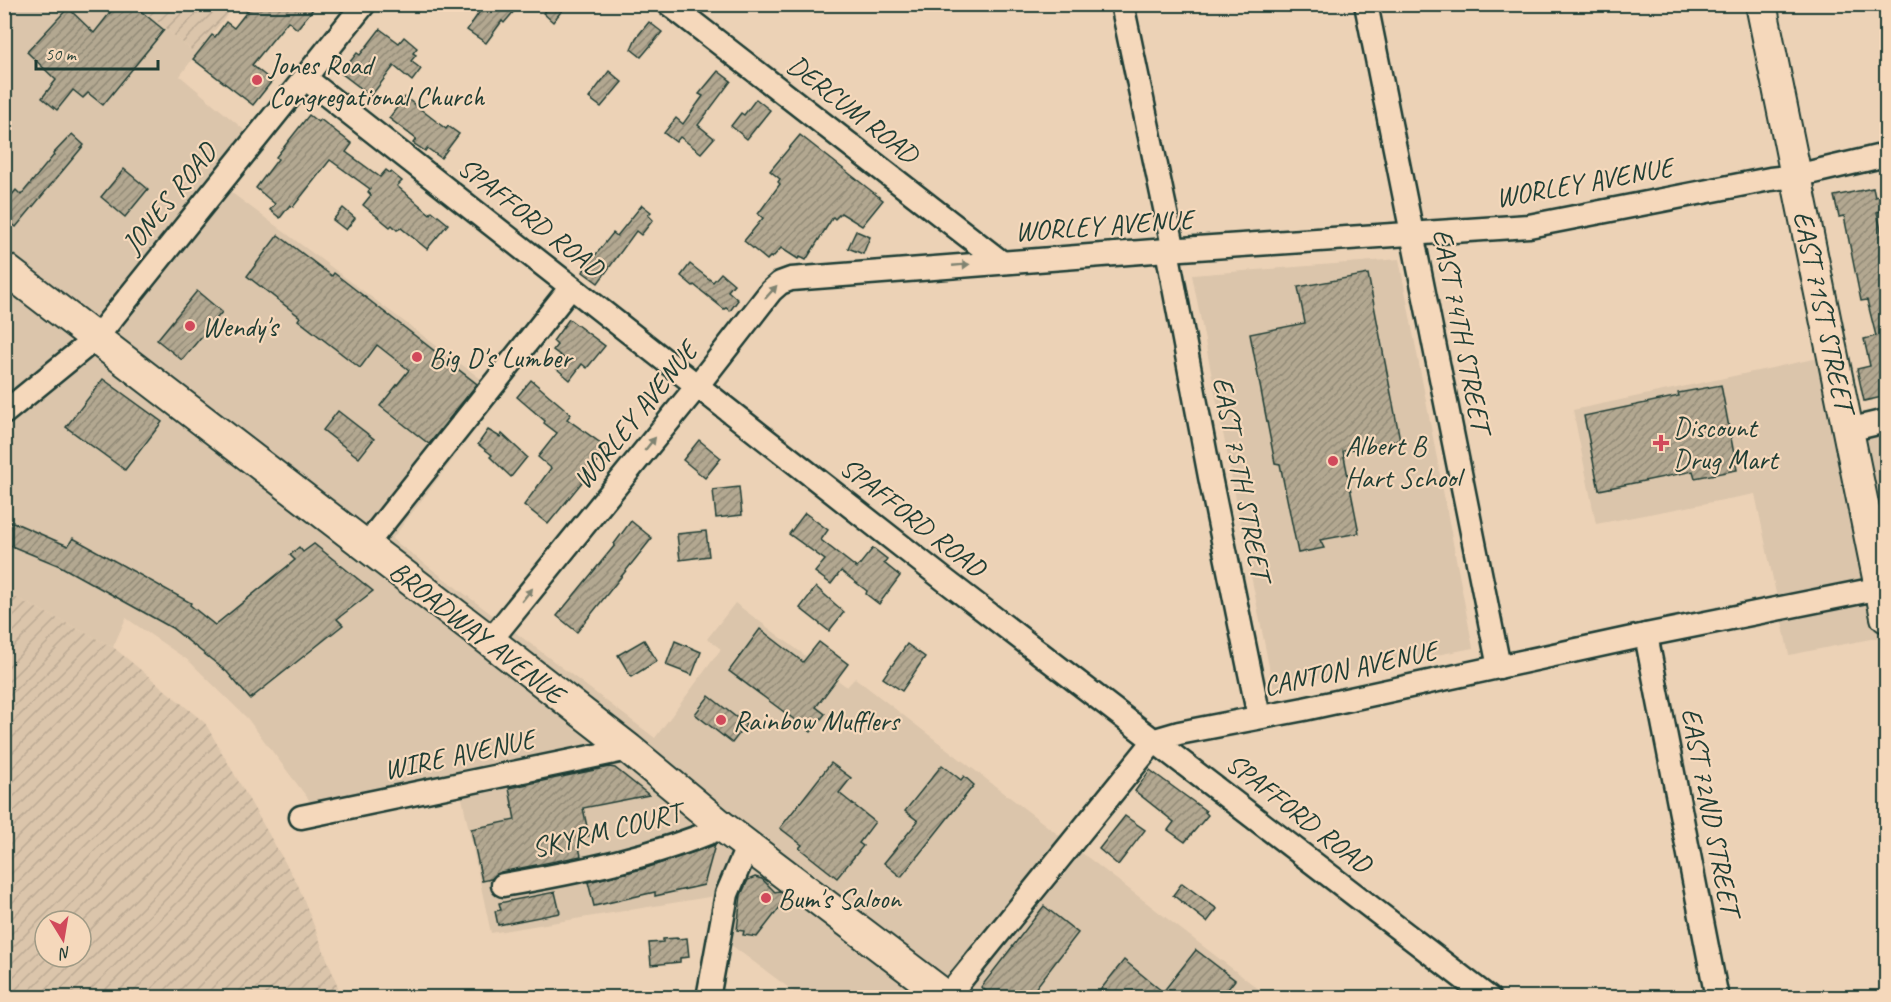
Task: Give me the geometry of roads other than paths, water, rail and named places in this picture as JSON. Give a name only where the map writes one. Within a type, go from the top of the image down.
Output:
[{"type":"main road","name":"EAST 71ST STREET","points":[[1761,4],[1884,602]]},
{"type":"main road","name":"BROADWAY AVENUE","points":[[4,268],[629,749],[723,827],[948,997]]},
{"type":"street","name":"JONES ROAD","points":[[4,413],[96,338],[364,4]]},
{"type":"street","name":"DERCUM ROAD","points":[[669,4],[1001,262]]},
{"type":"street","name":"EAST 75TH STREET","points":[[1122,4],[1170,250],[1210,477],[1260,717]]},
{"type":"street","name":"EAST 74TH STREET","points":[[1366,4],[1499,667]]},
{"type":"street","name":"SPAFFORD ROAD","points":[[305,78],[946,581],[1489,998]]},
{"type":"street","name":"WORLEY AVENUE","points":[[490,641],[698,386],[771,291],[780,283],[791,279],[1001,262],[1529,226],[1770,179],[1796,176],[1887,155]]},
{"type":"street","points":[[366,545],[571,287]]},
{"type":"street","points":[[1848,430],[1887,421]]},
{"type":"street","name":"CANTON AVENUE","points":[[1155,740],[1179,733],[1646,635],[1884,602]]},
{"type":"street","name":"EAST 72ND STREET","points":[[1646,635],[1717,998]]},
{"type":"street","points":[[948,997],[1155,740]]},
{"type":"street","name":"WIRE AVENUE","points":[[301,817],[629,749]]},
{"type":"street","name":"SKYRM COURT","points":[[503,885],[578,872],[693,839],[723,827]]},
{"type":"street","points":[[708,998],[727,894],[748,845]]},
{"type":"place","name":"Jones Road Congregational Church","points":[[257,80]]},
{"type":"place","name":"Wendy's","points":[[190,326]]},
{"type":"place","name":"Big D's Lumber","points":[[417,357]]},
{"type":"place","name":"Discount Drug Mart","points":[[1661,443]]},
{"type":"place","name":"Albert B Hart School","points":[[1333,461]]},
{"type":"place","name":"Rainbow Mufflers","points":[[721,720]]},
{"type":"place","name":"Bum's Saloon","points":[[766,898]]}]
